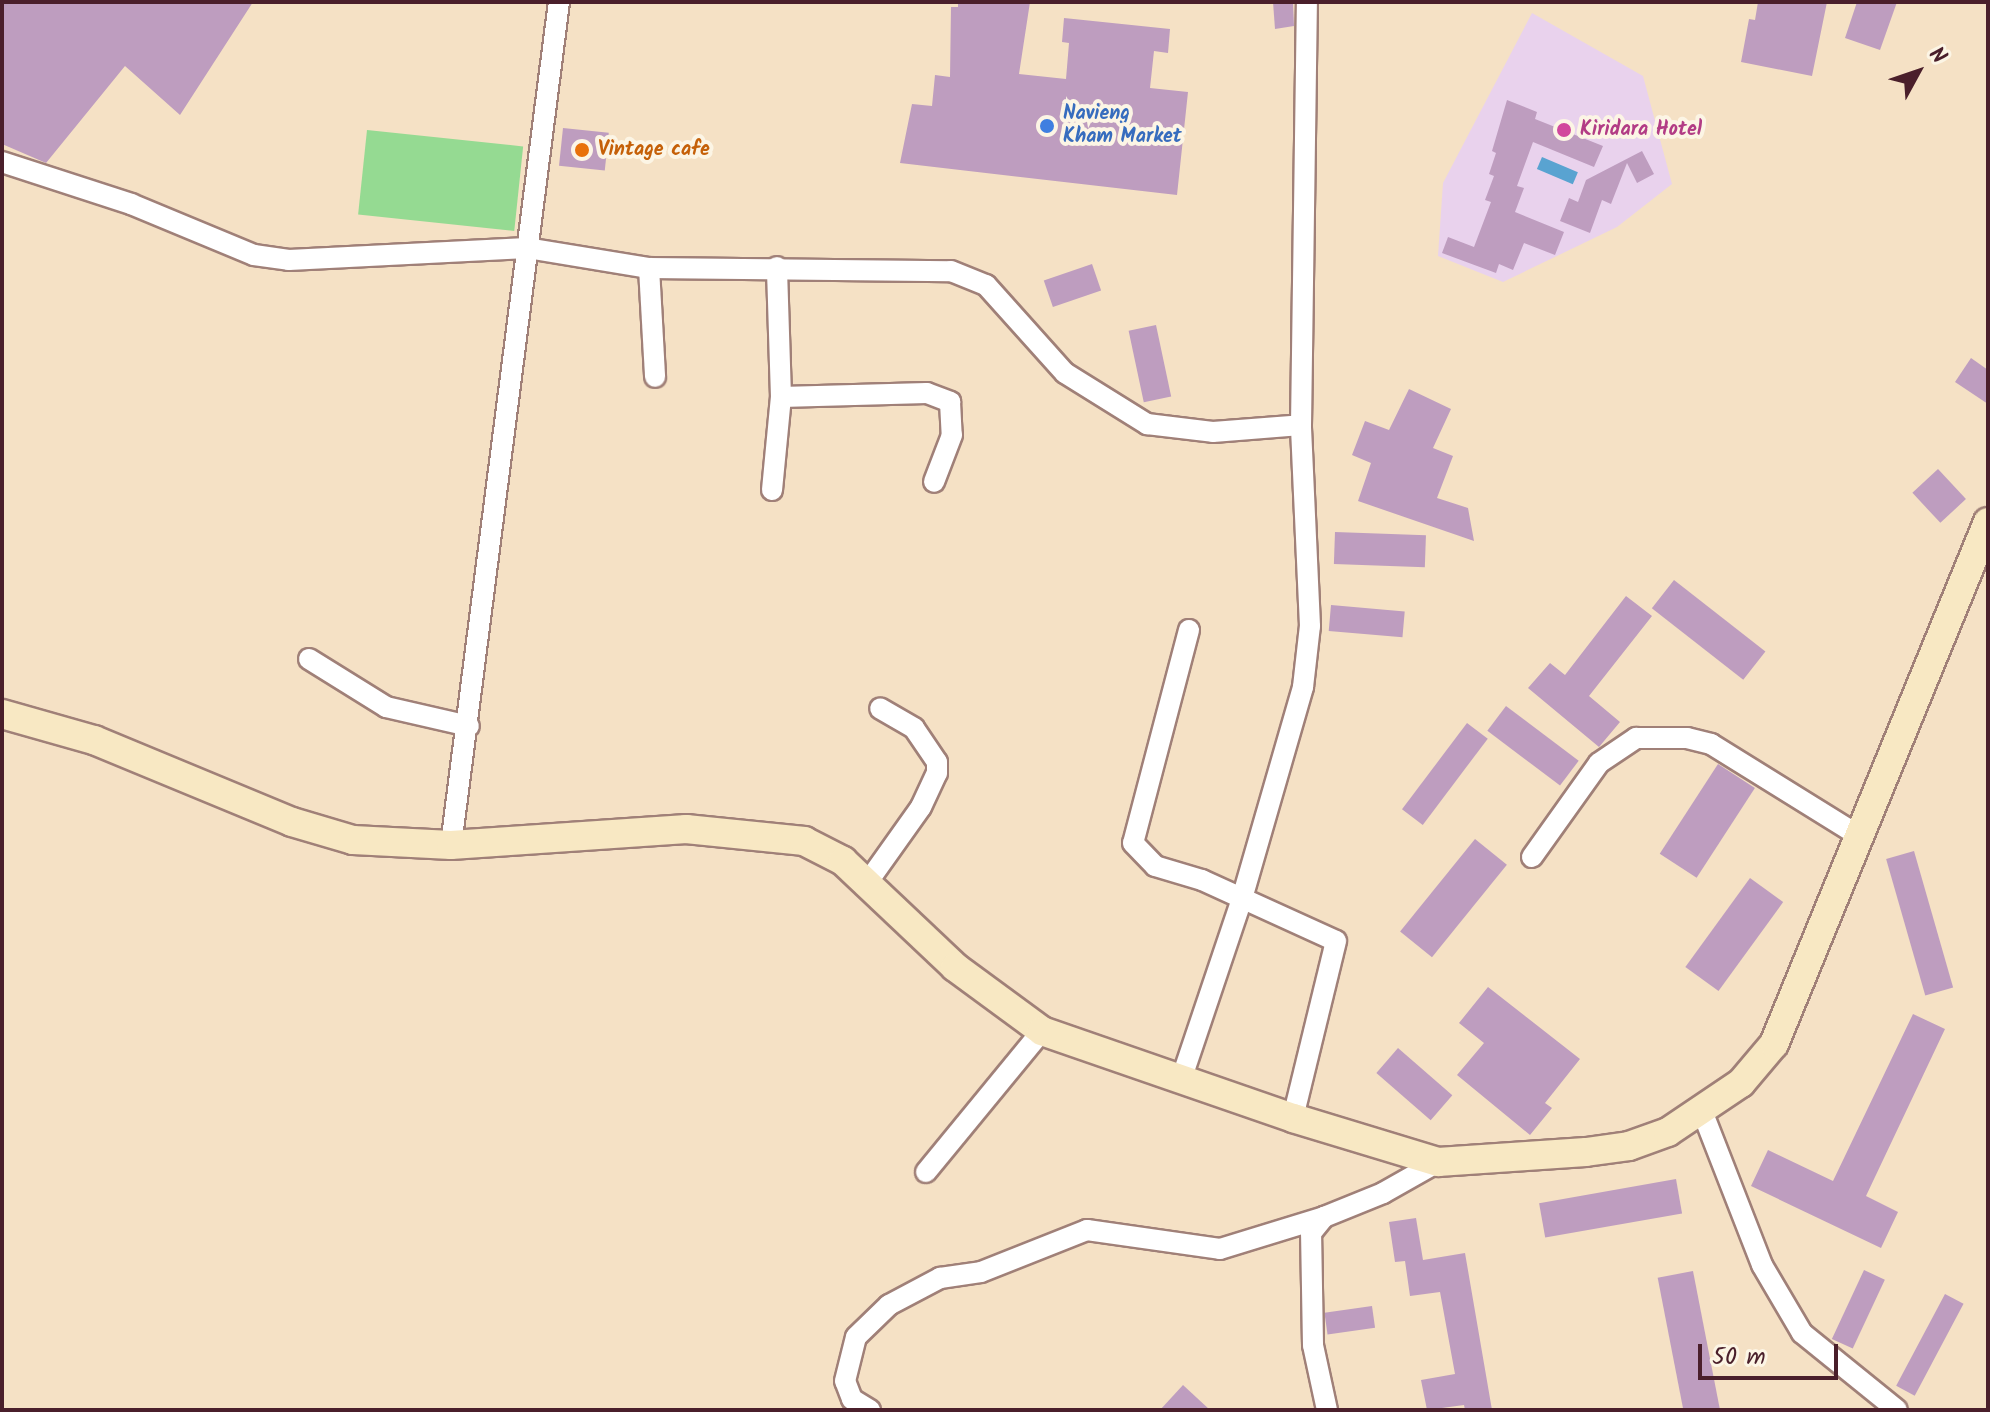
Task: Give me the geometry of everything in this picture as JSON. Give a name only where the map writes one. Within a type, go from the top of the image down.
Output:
[{"type":"street","points":[[451,845],[469,726],[559,2]]},
{"type":"street","points":[[1181,1080],[1241,902],[1303,687],[1310,626],[1301,425],[1307,2]]},
{"type":"street","points":[[2,162],[131,204],[254,255],[289,260],[527,248],[649,268],[777,267],[966,275],[1000,296],[1026,335],[1065,373],[1147,424],[1213,432],[1301,425]]},
{"type":"street","points":[[772,490],[781,397],[777,267]]},
{"type":"street","points":[[649,268],[655,377]]},
{"type":"street","points":[[781,397],[927,393],[950,402],[952,435],[934,482]]},
{"type":"street","points":[[2,714],[94,740],[323,831],[406,846],[717,830],[804,841],[843,861],[955,967],[1042,1031],[1293,1118],[1438,1162],[1629,1146],[1702,1111],[1741,1083],[1774,1044],[1858,835],[1986,534]]},
{"type":"street","points":[[1189,630],[1133,843],[1155,866],[1202,880],[1241,902],[1336,941],[1293,1118]]},
{"type":"street","points":[[309,659],[386,707],[469,726]]},
{"type":"street","points":[[867,883],[921,807],[937,773],[937,762],[914,728],[880,708]]},
{"type":"street","points":[[1532,857],[1599,763],[1636,738],[1687,738],[1711,744],[1858,835]]},
{"type":"street","points":[[926,1172],[1042,1031]]},
{"type":"street","points":[[1702,1111],[1762,1265],[1802,1333],[1897,1410]]},
{"type":"street","points":[[870,1410],[852,1399],[845,1381],[856,1337],[889,1305],[940,1278],[981,1272],[1087,1230],[1220,1249],[1324,1217],[1383,1193],[1438,1162]]},
{"type":"street","points":[[1324,1217],[1310,1243],[1313,1345],[1327,1410]]},
{"type":"shaded area","name":"Kiridara Hotel","points":[[1532,13],[1643,76],[1672,184],[1617,227],[1503,282],[1438,256],[1443,183]]},
{"type":"green space","points":[[367,130],[523,146],[514,231],[358,215]]},
{"type":"water","points":[[1542,157],[1578,172],[1573,184],[1537,169]]},
{"type":"building","points":[[2,2],[253,2],[180,115],[125,66],[46,163],[2,144]]},
{"type":"building","name":"Navieng Kham Market","points":[[958,2],[1030,2],[1019,74],[1066,79],[1069,43],[1062,42],[1064,18],[1170,29],[1168,53],[1154,51],[1150,88],[1188,92],[1177,195],[900,163],[912,104],[932,106],[935,75],[950,77],[951,7],[958,7]]},
{"type":"building","points":[[1273,2],[1293,2],[1294,26],[1275,29]]},
{"type":"building","points":[[1758,2],[1827,2],[1812,76],[1741,62],[1749,19],[1755,20]]},
{"type":"building","points":[[1857,2],[1897,2],[1880,50],[1845,38]]},
{"type":"building","points":[[1507,100],[1537,112],[1535,119],[1603,146],[1594,167],[1533,142],[1517,186],[1524,188],[1515,212],[1564,232],[1555,255],[1524,243],[1513,270],[1499,264],[1496,273],[1442,253],[1448,237],[1474,247],[1491,202],[1485,200],[1494,176],[1489,174],[1496,153],[1492,151]]},
{"type":"building","points":[[563,128],[609,133],[605,171],[559,166]]},
{"type":"building","points":[[1642,151],[1654,174],[1637,183],[1627,163],[1611,204],[1602,200],[1590,233],[1560,221],[1569,198],[1578,202],[1586,180]]},
{"type":"building","points":[[1092,264],[1101,290],[1053,307],[1044,281]]},
{"type":"building","points":[[1156,325],[1171,396],[1144,402],[1129,331]]},
{"type":"building","points":[[1971,358],[1988,370],[1988,404],[1955,382]]},
{"type":"building","points":[[1409,389],[1451,409],[1433,448],[1453,456],[1437,498],[1468,508],[1474,541],[1358,501],[1371,463],[1352,455],[1365,421],[1389,430]]},
{"type":"building","points":[[1938,469],[1966,499],[1940,523],[1912,493]]},
{"type":"building","points":[[1335,532],[1426,535],[1425,567],[1334,564]]},
{"type":"building","points":[[1674,580],[1765,651],[1743,680],[1652,608]]},
{"type":"building","points":[[1626,596],[1652,616],[1589,696],[1620,722],[1599,747],[1528,688],[1550,663],[1565,675]]},
{"type":"building","points":[[1331,605],[1405,611],[1402,637],[1329,631]]},
{"type":"building","points":[[1506,706],[1579,761],[1560,786],[1487,731]]},
{"type":"building","points":[[1467,723],[1488,739],[1423,825],[1402,809]]},
{"type":"building","points":[[1718,764],[1755,788],[1697,878],[1660,854]]},
{"type":"building","points":[[1475,839],[1507,865],[1432,957],[1400,931]]},
{"type":"building","points":[[1914,851],[1953,987],[1925,995],[1886,859]]},
{"type":"building","points":[[1750,878],[1783,902],[1719,991],[1685,967]]},
{"type":"building","points":[[1488,987],[1580,1059],[1545,1103],[1552,1108],[1530,1135],[1457,1075],[1484,1043],[1459,1023]]},
{"type":"building","points":[[1913,1014],[1945,1029],[1866,1196],[1898,1212],[1881,1248],[1751,1186],[1768,1150],[1833,1181]]},
{"type":"building","points":[[1398,1048],[1452,1095],[1431,1120],[1376,1073]]},
{"type":"building","points":[[1676,1179],[1682,1213],[1545,1238],[1539,1203]]},
{"type":"building","points":[[1416,1218],[1423,1260],[1465,1253],[1492,1410],[1465,1410],[1464,1405],[1427,1410],[1421,1380],[1455,1374],[1440,1292],[1410,1296],[1405,1261],[1395,1262],[1389,1222]]},
{"type":"building","points":[[1864,1270],[1885,1280],[1853,1349],[1832,1339]]},
{"type":"building","points":[[1693,1271],[1720,1410],[1683,1410],[1658,1278]]},
{"type":"building","points":[[1945,1294],[1964,1304],[1915,1396],[1896,1386]]},
{"type":"building","points":[[1372,1306],[1375,1328],[1328,1334],[1324,1313]]},
{"type":"building","points":[[1183,1385],[1210,1410],[1160,1410]]},
{"type":"place","name":"Navieng Kham Market","points":[[1047,126]]},
{"type":"place","name":"Kiridara Hotel","points":[[1564,130]]},
{"type":"place","name":"Vintage cafe","points":[[582,150]]}]
